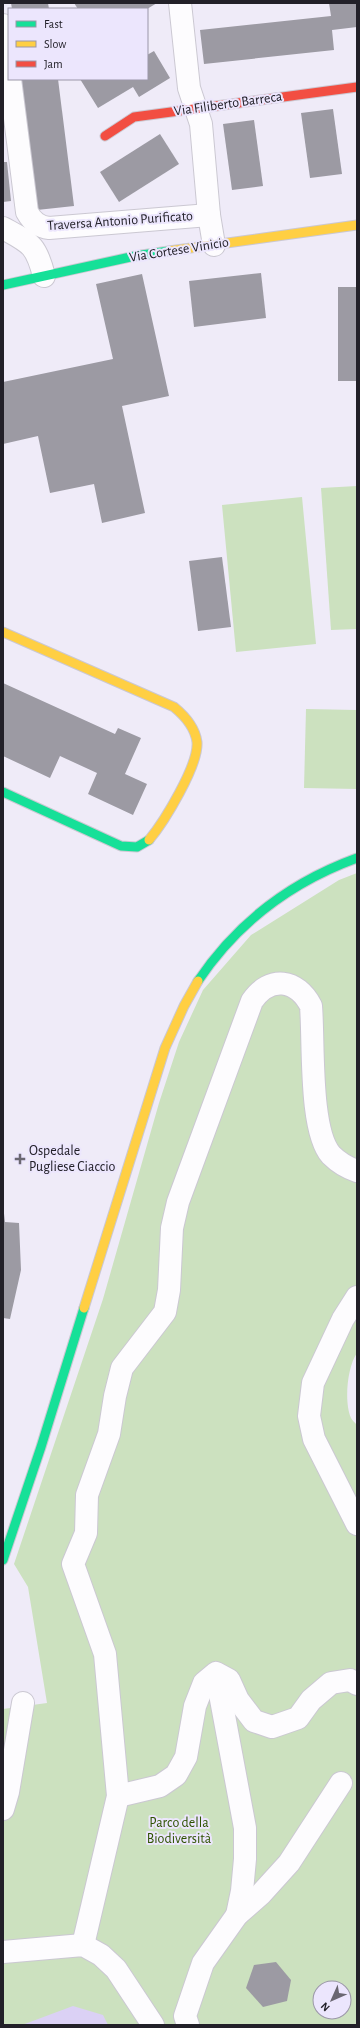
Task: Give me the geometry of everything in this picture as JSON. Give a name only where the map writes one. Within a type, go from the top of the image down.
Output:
[{"type":"street","points":[[180,3],[189,88],[201,124],[209,216],[214,245]]},
{"type":"street","points":[[3,25],[8,63]]},
{"type":"street","name":"Traversa Antonio Purificato","points":[[10,80],[27,212],[31,219],[41,227],[49,228],[209,216]]},
{"type":"street","name":"Via Filiberto Barreca","points":[[105,136],[134,117],[357,87]]},
{"type":"street","name":"Via Cortese Vinicio","points":[[3,285],[135,256],[357,225]]},
{"type":"street","name":"Traversa Antonio Purificato","points":[[3,228],[22,238],[35,249],[44,276]]},
{"type":"street","points":[[3,632],[174,707],[188,720],[197,738],[198,747],[196,756],[157,832],[142,845],[132,848],[121,846],[3,792]]},
{"type":"street","points":[[3,1560],[37,1461],[165,1048],[180,1013],[197,982],[218,952],[246,924],[274,901],[324,870],[357,858]]},
{"type":"street","points":[[83,1945],[118,1796],[105,1654],[73,1564],[86,1533],[87,1495],[109,1434],[115,1396],[122,1368],[165,1312],[169,1290],[172,1228],[178,1202],[252,1001],[258,992],[267,986],[278,983],[288,984],[298,989],[306,996],[311,1006],[317,1119],[322,1139],[331,1154],[348,1168],[357,1171]]},
{"type":"street","points":[[357,1297],[343,1319],[313,1382],[309,1416],[314,1439],[357,1524]]},
{"type":"street","points":[[118,1796],[160,1786],[176,1775],[186,1757],[196,1706],[204,1682],[216,1673]]},
{"type":"street","points":[[216,1673],[230,1680],[238,1700],[254,1721],[272,1727],[298,1718],[311,1700],[331,1683],[350,1680],[357,1684]]},
{"type":"street","points":[[216,1673],[245,1828],[245,1859],[242,1891],[236,1915]]},
{"type":"street","points":[[3,1809],[8,1792],[23,1703]]},
{"type":"street","points":[[164,2025],[186,2020],[203,1963],[236,1915],[261,1894],[289,1863],[341,1782]]},
{"type":"street","points":[[3,1952],[83,1945],[101,1955],[116,1969],[153,2025]]},
{"type":"green space","points":[[357,486],[357,629],[331,630],[321,488]]},
{"type":"green space","points":[[302,497],[316,644],[236,652],[222,505]]},
{"type":"green space","points":[[306,709],[357,710],[357,789],[304,788]]},
{"type":"green space","name":"Parco della Biodiversità","points":[[357,873],[357,1353],[351,1367],[347,1395],[351,1419],[357,1425],[357,2025],[3,2025],[3,1709],[47,1703],[28,1587],[14,1564],[103,1299],[159,1103],[179,1042],[203,990],[251,935],[339,880]]},
{"type":"shaded area","points":[[73,2006],[103,2015],[108,2025],[22,2025]]},
{"type":"building","points":[[11,3],[48,3],[49,8],[12,8]]},
{"type":"building","points":[[74,3],[157,3],[148,8],[77,8]]},
{"type":"building","points":[[329,3],[357,3],[357,27],[332,30],[334,50],[204,64],[200,30],[331,16]]},
{"type":"building","points":[[154,51],[170,78],[139,97],[133,87],[98,108],[81,80],[148,80],[148,54]]},
{"type":"building","points":[[21,80],[58,80],[74,206],[37,210]]},
{"type":"building","points":[[333,109],[342,174],[310,178],[301,113]]},
{"type":"building","points":[[254,120],[263,186],[232,190],[223,124]]},
{"type":"building","points":[[160,134],[179,164],[119,202],[100,172]]},
{"type":"building","points":[[3,162],[7,162],[11,201],[3,202]]},
{"type":"building","points":[[261,273],[266,318],[194,327],[189,281]]},
{"type":"building","points":[[142,274],[169,396],[122,406],[145,513],[102,523],[94,484],[50,493],[38,436],[3,444],[3,382],[113,359],[96,284]]},
{"type":"building","points":[[338,287],[357,287],[357,381],[338,381]]},
{"type":"building","points":[[222,557],[231,627],[198,631],[189,561]]},
{"type":"building","points":[[3,683],[115,734],[118,728],[141,738],[125,774],[147,784],[133,815],[88,794],[97,773],[60,756],[50,778],[3,756]]},
{"type":"building","points":[[3,1205],[5,1222],[19,1223],[21,1270],[10,1319],[3,1318]]},
{"type":"building","points":[[276,1962],[291,1980],[287,2001],[263,2007],[246,1988],[254,1965]]},
{"type":"traffic: fast","points":[[3,285],[135,256],[169,251]]},
{"type":"traffic: fast","points":[[3,792],[121,846],[137,847],[149,840]]},
{"type":"traffic: fast","points":[[198,981],[213,960],[230,941],[267,907],[310,879],[357,858]]},
{"type":"traffic: fast","points":[[3,1560],[41,1447],[84,1308]]},
{"type":"traffic: slow","points":[[169,251],[357,225]]},
{"type":"traffic: slow","points":[[3,632],[174,707],[189,722],[194,731],[197,742],[196,752],[192,764],[179,793],[149,840]]},
{"type":"traffic: slow","points":[[84,1308],[165,1048],[184,1006],[198,981]]},
{"type":"traffic: jam","points":[[105,136],[134,117],[357,87]]},
{"type":"place","name":"Ospedale Pugliese Ciaccio","points":[[20,1159]]}]
